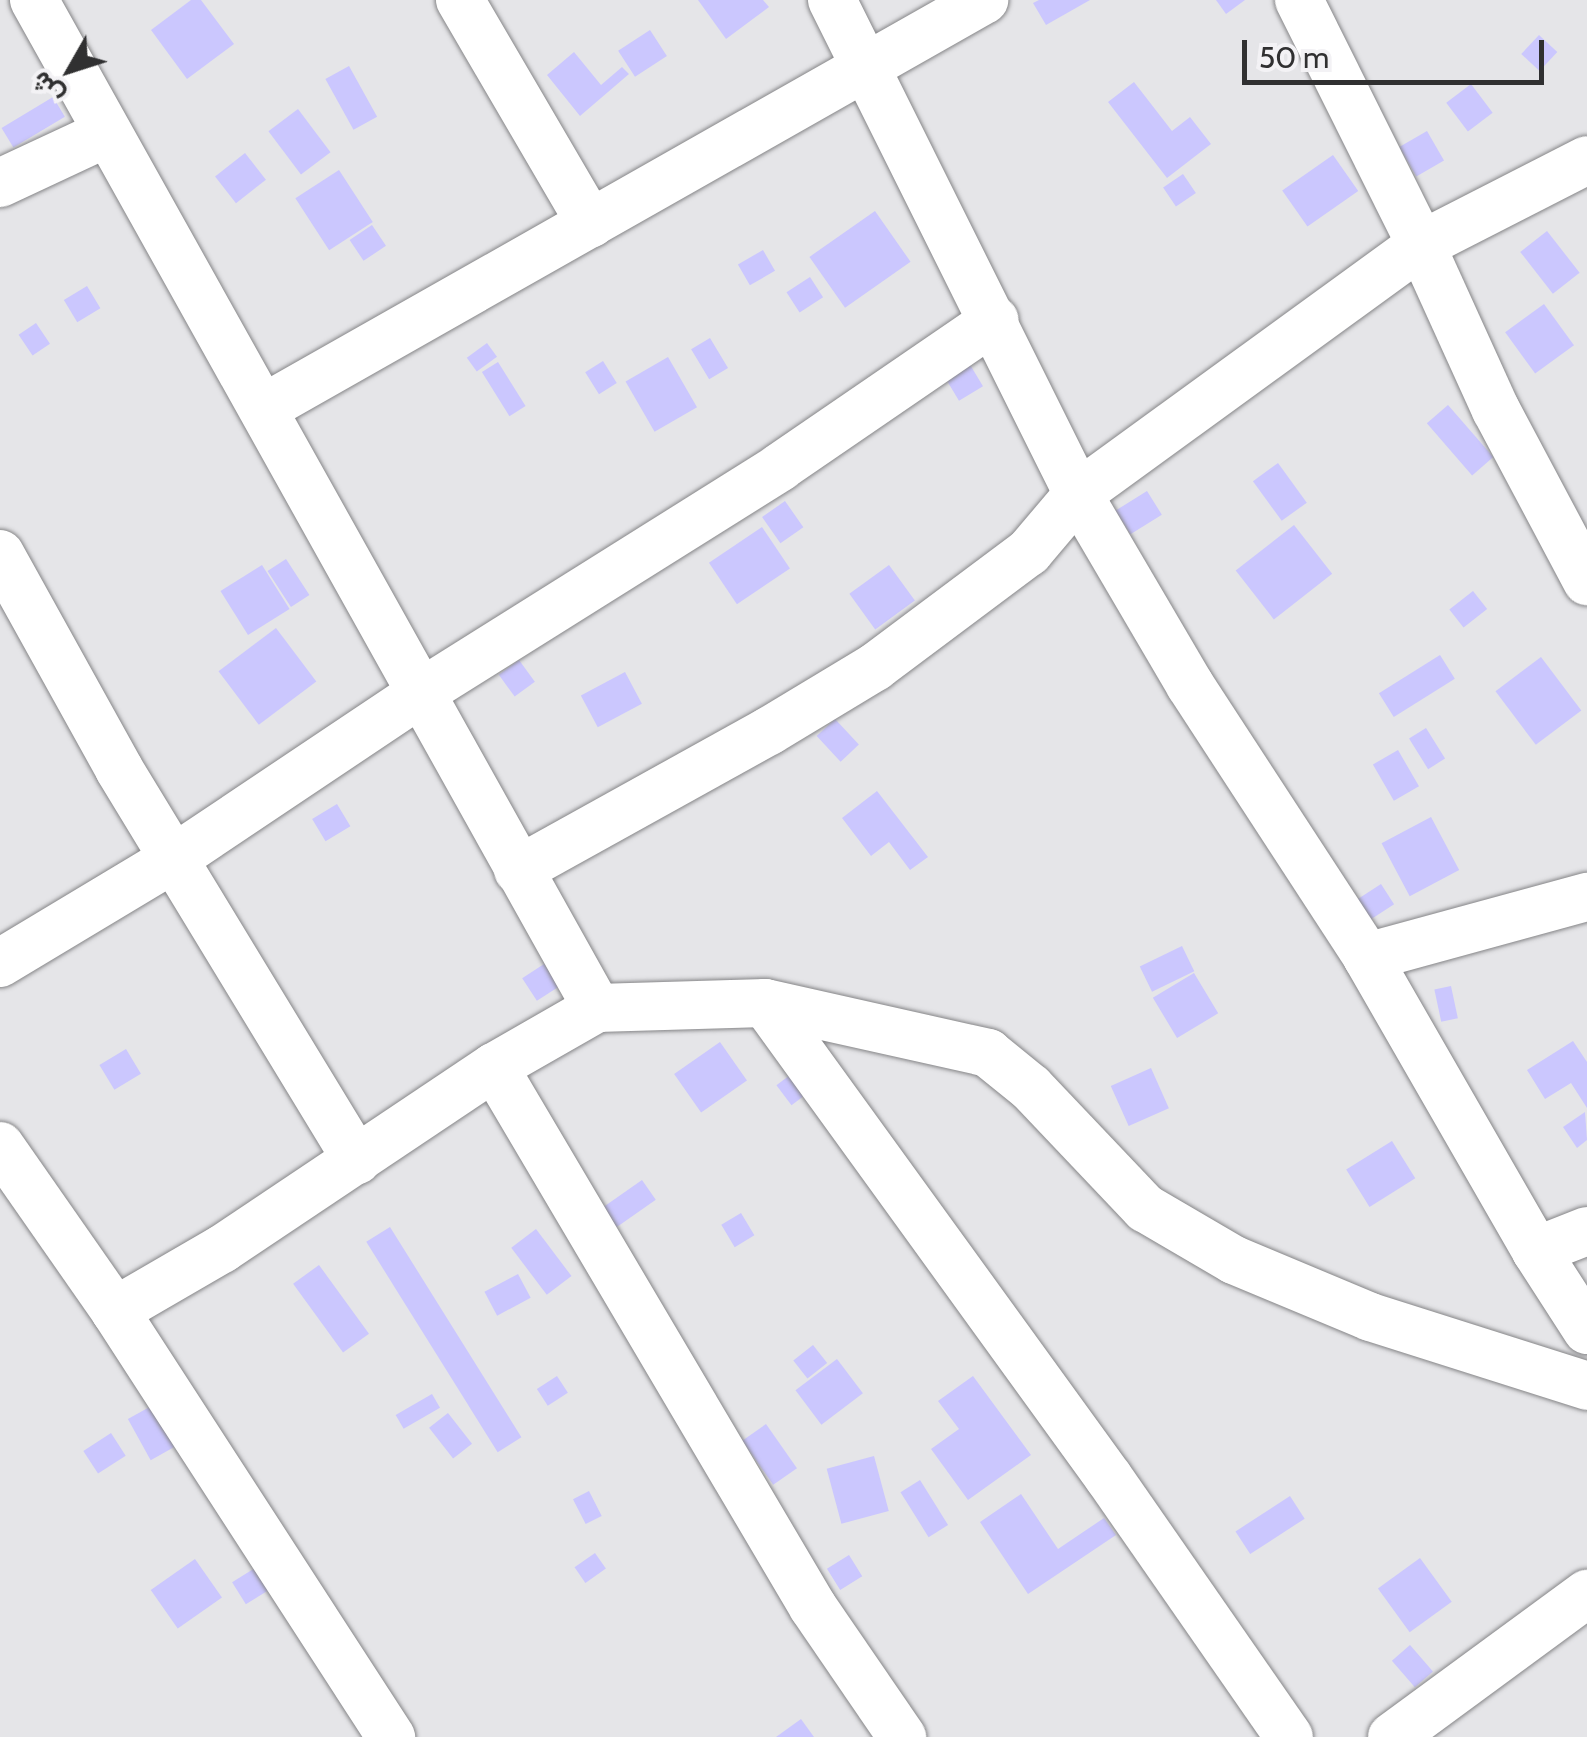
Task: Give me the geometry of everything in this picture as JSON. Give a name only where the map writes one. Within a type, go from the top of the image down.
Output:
[{"type":"street","points":[[34,0],[105,134],[264,408],[597,1008]]},
{"type":"street","points":[[460,0],[591,224]]},
{"type":"street","points":[[832,0],[995,320],[1078,494],[1190,685],[1368,957],[1536,1251],[1587,1330]]},
{"type":"street","points":[[264,408],[984,0]]},
{"type":"street","points":[[1299,0],[1422,246],[1496,410],[1587,581]]},
{"type":"street","points":[[0,184],[105,134]]},
{"type":"street","points":[[518,870],[769,731],[875,666],[1029,552],[1078,494],[1422,246],[1587,160]]},
{"type":"street","points":[[0,964],[173,859],[422,692],[780,467],[995,320]]},
{"type":"street","points":[[0,554],[173,859],[357,1160]]},
{"type":"street","points":[[1368,957],[1587,897]]},
{"type":"street","points":[[115,1311],[222,1248],[494,1067],[597,1008],[765,1004],[988,1053],[1031,1088],[1145,1208],[1234,1260],[1370,1317],[1587,1386]]},
{"type":"street","points":[[765,1004],[1109,1478],[1289,1737]]},
{"type":"street","points":[[494,1067],[813,1607],[902,1737]]},
{"type":"street","points":[[0,1146],[115,1311],[391,1737]]},
{"type":"street","points":[[1536,1251],[1587,1231]]},
{"type":"street","points":[[1392,1737],[1587,1594]]},
{"type":"building","points":[[191,0],[201,0],[234,44],[187,79],[151,30]]},
{"type":"building","points":[[698,0],[763,0],[769,7],[726,39]]},
{"type":"building","points":[[1090,0],[1046,25],[1033,3]]},
{"type":"building","points":[[1216,0],[1245,0],[1226,14]]},
{"type":"building","points":[[650,30],[667,56],[635,77],[618,51]]},
{"type":"building","points":[[1539,35],[1557,52],[1540,71],[1521,54]]},
{"type":"building","points":[[574,52],[601,85],[622,67],[629,74],[580,116],[547,75]]},
{"type":"building","points":[[349,66],[377,117],[354,130],[325,79]]},
{"type":"building","points":[[1134,82],[1172,131],[1190,117],[1211,144],[1167,178],[1108,102]]},
{"type":"building","points":[[1471,84],[1493,113],[1468,131],[1446,103]]},
{"type":"building","points":[[53,97],[65,117],[13,148],[2,128]]},
{"type":"building","points":[[298,109],[330,152],[301,174],[268,131]]},
{"type":"building","points":[[1427,131],[1444,160],[1416,176],[1399,147]]},
{"type":"building","points":[[245,153],[266,180],[236,203],[215,176]]},
{"type":"building","points":[[1333,155],[1358,191],[1307,227],[1282,191]]},
{"type":"building","points":[[339,170],[373,222],[329,250],[295,198]]},
{"type":"building","points":[[1183,174],[1196,193],[1176,206],[1163,187]]},
{"type":"building","points":[[875,211],[911,262],[845,308],[809,257]]},
{"type":"building","points":[[372,225],[386,246],[364,261],[350,240]]},
{"type":"building","points":[[1547,231],[1580,273],[1553,294],[1520,252]]},
{"type":"building","points":[[763,250],[775,271],[750,285],[738,264]]},
{"type":"building","points":[[810,277],[823,297],[800,312],[787,292]]},
{"type":"building","points":[[87,286],[100,308],[77,322],[64,300]]},
{"type":"building","points":[[1544,304],[1574,345],[1535,373],[1505,332]]},
{"type":"building","points":[[36,323],[50,344],[33,355],[19,335]]},
{"type":"building","points":[[710,338],[728,368],[709,379],[691,349]]},
{"type":"building","points":[[487,343],[497,357],[477,371],[467,358]]},
{"type":"building","points":[[668,357],[697,407],[655,432],[626,382]]},
{"type":"building","points":[[966,358],[983,386],[959,401],[942,372]]},
{"type":"building","points":[[603,361],[617,383],[599,394],[585,372]]},
{"type":"building","points":[[498,362],[526,406],[509,416],[482,372]]},
{"type":"building","points":[[1448,405],[1493,457],[1472,475],[1427,423]]},
{"type":"building","points":[[1278,463],[1307,503],[1282,521],[1253,481]]},
{"type":"building","points":[[1147,491],[1162,515],[1130,534],[1116,511]]},
{"type":"building","points":[[785,501],[803,527],[780,543],[762,517]]},
{"type":"building","points":[[1294,525],[1332,574],[1274,619],[1236,571]]},
{"type":"building","points":[[762,527],[790,568],[737,604],[709,563]]},
{"type":"building","points":[[286,559],[309,595],[291,607],[268,571]]},
{"type":"building","points":[[262,565],[290,609],[248,635],[220,591]]},
{"type":"building","points":[[889,565],[915,601],[875,629],[849,594]]},
{"type":"building","points":[[1473,591],[1487,609],[1464,628],[1449,609]]},
{"type":"building","points":[[276,628],[316,682],[259,725],[218,671]]},
{"type":"building","points":[[1440,655],[1455,679],[1394,717],[1379,693]]},
{"type":"building","points":[[1541,657],[1581,711],[1536,745],[1495,691]]},
{"type":"building","points":[[519,660],[535,682],[515,697],[499,675]]},
{"type":"building","points":[[625,672],[642,704],[598,727],[581,695]]},
{"type":"building","points":[[835,719],[859,745],[841,762],[817,736]]},
{"type":"building","points":[[1426,728],[1445,759],[1428,769],[1409,739]]},
{"type":"building","points":[[1398,750],[1419,786],[1394,801],[1373,765]]},
{"type":"building","points":[[877,791],[928,857],[910,870],[889,842],[871,856],[842,818]]},
{"type":"building","points":[[337,804],[350,826],[326,841],[312,819]]},
{"type":"building","points":[[1431,817],[1459,870],[1410,896],[1382,843]]},
{"type":"building","points":[[1381,884],[1394,904],[1371,919],[1358,899]]},
{"type":"building","points":[[1182,946],[1194,971],[1152,992],[1140,967]]},
{"type":"building","points":[[544,964],[559,987],[537,1001],[522,978]]},
{"type":"building","points":[[1194,973],[1218,1013],[1177,1038],[1153,998]]},
{"type":"building","points":[[1451,986],[1458,1018],[1441,1022],[1434,990]]},
{"type":"building","points":[[1573,1041],[1587,1062],[1587,1108],[1571,1083],[1545,1099],[1527,1070]]},
{"type":"building","points":[[720,1042],[747,1081],[701,1113],[674,1074]]},
{"type":"building","points":[[126,1049],[141,1074],[114,1090],[99,1065]]},
{"type":"building","points":[[1151,1068],[1169,1108],[1129,1126],[1111,1086]]},
{"type":"building","points":[[798,1069],[813,1089],[791,1105],[776,1085]]},
{"type":"building","points":[[1585,1112],[1587,1140],[1577,1148],[1563,1127]]},
{"type":"building","points":[[1392,1141],[1415,1178],[1370,1207],[1346,1170]]},
{"type":"building","points":[[642,1180],[656,1200],[614,1229],[600,1209]]},
{"type":"building","points":[[741,1213],[754,1235],[735,1247],[721,1225]]},
{"type":"building","points":[[390,1227],[521,1437],[498,1452],[366,1242]]},
{"type":"building","points":[[536,1229],[572,1276],[547,1295],[511,1248]]},
{"type":"building","points":[[319,1265],[369,1334],[343,1353],[293,1284]]},
{"type":"building","points":[[518,1274],[531,1298],[497,1316],[484,1292]]},
{"type":"building","points":[[813,1345],[827,1363],[807,1379],[793,1360]]},
{"type":"building","points":[[837,1359],[863,1393],[821,1425],[795,1390]]},
{"type":"building","points":[[557,1376],[568,1393],[548,1406],[537,1389]]},
{"type":"building","points":[[973,1376],[1031,1455],[968,1500],[931,1449],[959,1429],[938,1401]]},
{"type":"building","points":[[432,1394],[440,1408],[404,1429],[396,1415]]},
{"type":"building","points":[[155,1404],[178,1445],[151,1460],[128,1419]]},
{"type":"building","points":[[448,1413],[472,1444],[453,1459],[429,1428]]},
{"type":"building","points":[[766,1424],[797,1468],[773,1485],[742,1441]]},
{"type":"building","points":[[111,1433],[126,1456],[98,1474],[83,1451]]},
{"type":"building","points":[[874,1456],[889,1511],[841,1524],[827,1469]]},
{"type":"building","points":[[920,1480],[948,1525],[929,1537],[900,1492]]},
{"type":"building","points":[[589,1491],[602,1516],[586,1524],[573,1499]]},
{"type":"building","points":[[1021,1494],[1058,1549],[1104,1518],[1116,1535],[1028,1594],[980,1522]]},
{"type":"building","points":[[1290,1496],[1305,1519],[1250,1554],[1235,1531]]},
{"type":"building","points":[[595,1553],[606,1569],[585,1583],[575,1567]]},
{"type":"building","points":[[849,1555],[862,1576],[840,1590],[827,1569]]},
{"type":"building","points":[[1420,1558],[1452,1602],[1410,1632],[1378,1589]]},
{"type":"building","points":[[195,1559],[222,1598],[178,1628],[151,1590]]},
{"type":"building","points":[[255,1568],[269,1590],[246,1604],[232,1582]]},
{"type":"building","points":[[1410,1645],[1433,1671],[1415,1687],[1392,1661]]},
{"type":"building","points":[[801,1719],[814,1737],[776,1737]]}]
